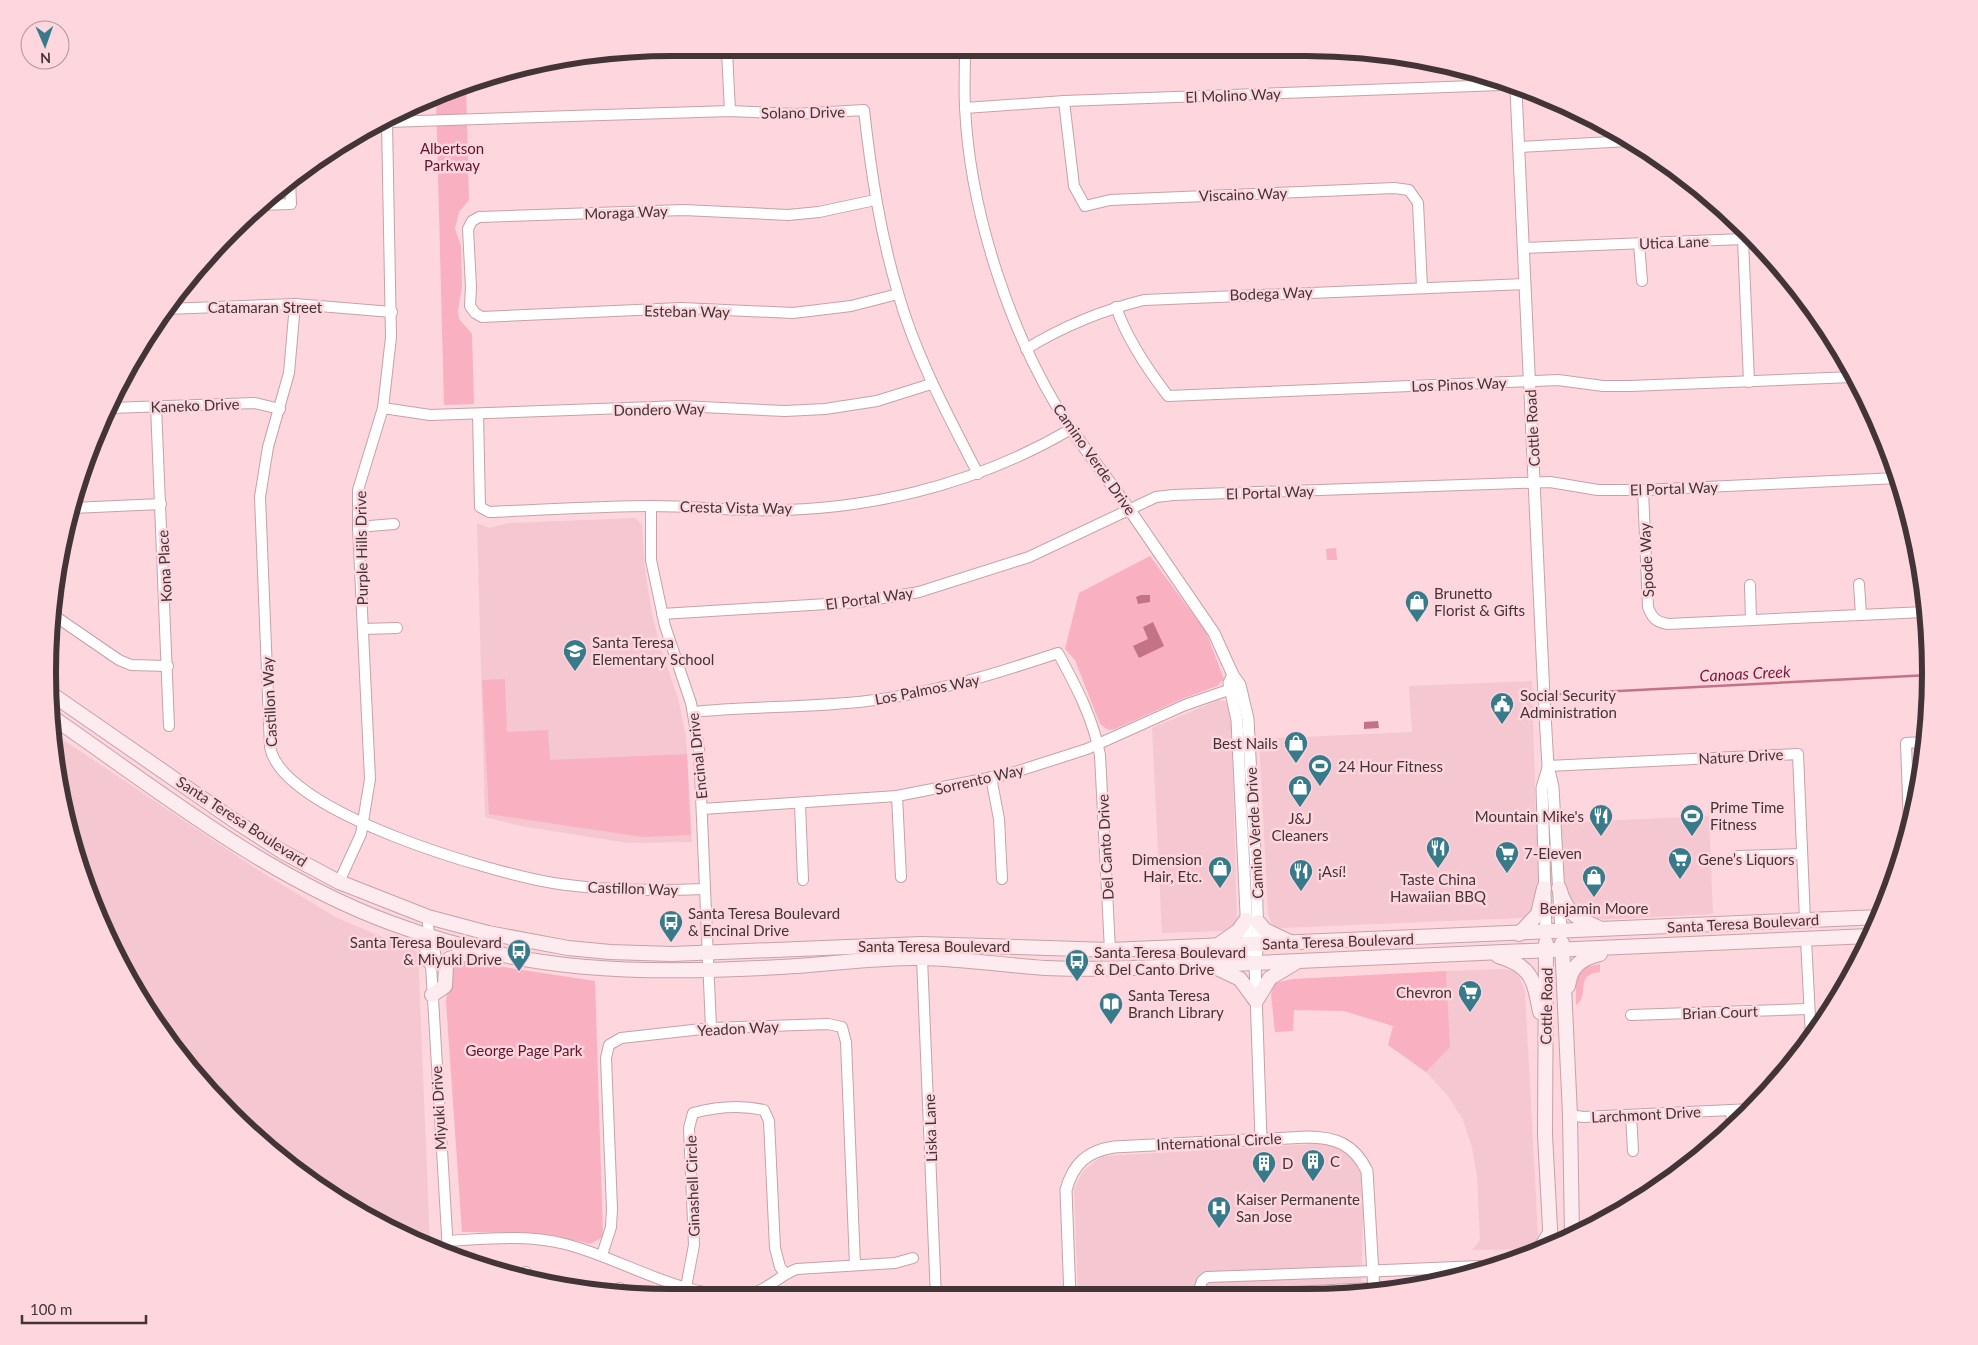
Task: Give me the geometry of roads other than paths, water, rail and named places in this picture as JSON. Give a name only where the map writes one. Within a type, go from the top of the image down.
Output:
[{"type":"main road","name":"Santa Teresa Boulevard","points":[[57,698],[232,819],[283,852],[339,882],[428,917],[503,937],[568,948],[639,954],[921,944],[1110,950],[1546,933],[1871,917]]},
{"type":"main road","name":"Santa Teresa Boulevard","points":[[59,721],[270,865],[356,908],[430,936],[478,950],[522,959],[595,969],[641,972],[709,971],[785,967],[858,960],[922,958],[1070,968],[1212,966],[1862,936]]},
{"type":"main road","points":[[1519,934],[1538,914],[1544,888]]},
{"type":"main road","points":[[1559,888],[1563,903],[1572,914],[1602,930]]},
{"type":"main road","points":[[1215,947],[1252,921],[1290,943]]},
{"type":"main road","points":[[1806,938],[1810,932],[1820,927],[1868,924]]},
{"type":"main road","name":"Cottle Road","points":[[1561,932],[1570,1115],[1572,1228]]},
{"type":"main road","name":"Cottle Road","points":[[1546,933],[1545,1136],[1551,1237]]},
{"type":"main road","points":[[1565,1010],[1570,972],[1574,965],[1581,960],[1620,948]]},
{"type":"main road","points":[[432,995],[445,986],[446,966],[450,960],[478,950]]},
{"type":"main road","points":[[1490,954],[1517,963],[1529,974],[1536,993],[1545,1036]]},
{"type":"main road","points":[[1212,966],[1240,979],[1256,1001],[1270,978],[1298,962]]},
{"type":"street","points":[[727,56],[730,111]]},
{"type":"street","name":"Camino Verde Drive","points":[[964,56],[965,108],[973,179],[991,256],[1026,349],[1071,429],[1129,509],[1214,633],[1235,683],[1255,964],[1262,1139]]},
{"type":"street","name":"El Molino Way","points":[[965,108],[1064,101],[1492,85]]},
{"type":"street","name":"Cottle Road","points":[[1516,94],[1548,766],[1553,787],[1561,932]]},
{"type":"street","name":"Viscaino Way","points":[[1064,101],[1074,186],[1085,206],[1110,200],[1394,188],[1409,190],[1418,203],[1422,287]]},
{"type":"street","name":"Solano Drive","points":[[397,122],[730,111],[795,114],[864,110],[875,200],[898,294],[932,384],[978,474]]},
{"type":"street","name":"Purple Hills Drive","points":[[339,882],[361,834],[370,779],[358,527],[358,490],[383,408],[389,362],[392,312],[387,127]]},
{"type":"street","points":[[1519,147],[1620,142]]},
{"type":"street","points":[[271,205],[291,204],[290,189]]},
{"type":"street","name":"Moraga Way","points":[[474,313],[470,306],[468,229],[472,221],[479,217],[683,210],[788,215],[819,212],[875,200]]},
{"type":"street","name":"Utica Lane","points":[[1523,248],[1742,239],[1749,382]]},
{"type":"street","points":[[1639,243],[1642,281]]},
{"type":"street","name":"Bodega Way","points":[[1026,349],[1116,306],[1144,300],[1525,284]]},
{"type":"street","name":"Esteban Way","points":[[474,313],[482,317],[681,308],[793,313],[851,306],[898,294]]},
{"type":"street","name":"Catamaran Street","points":[[176,309],[295,304],[392,312]]},
{"type":"street","name":"Castillon Way","points":[[295,304],[289,373],[268,447],[260,497],[272,757],[276,765],[299,785],[333,808],[373,829],[444,855],[553,883],[599,889],[648,891],[705,889]]},
{"type":"street","name":"Los Pinos Way","points":[[1116,306],[1120,319],[1153,376],[1168,396],[1558,380],[1603,386],[1630,386],[1846,377]]},
{"type":"street","name":"Dondero Way","points":[[383,408],[430,414],[478,414],[681,406],[751,411],[825,409],[877,401],[932,384]]},
{"type":"street","name":"Kaneko Drive","points":[[116,408],[256,402],[280,409]]},
{"type":"street","name":"Kona Place","points":[[156,406],[169,726]]},
{"type":"street","name":"Cresta Vista Way","points":[[478,414],[480,507],[489,512],[651,506],[750,510],[826,507],[887,499],[933,488],[978,474],[1019,456],[1071,429]]},
{"type":"street","name":"El Portal Way","points":[[662,614],[858,602],[919,592],[1029,557],[1156,497],[1173,495],[1534,482],[1570,483],[1598,490],[1643,490],[1890,478]]},
{"type":"street","name":"Spode Way","points":[[1643,490],[1648,607],[1655,620],[1668,624],[1918,612]]},
{"type":"street","points":[[79,508],[161,504]]},
{"type":"street","name":"Encinal Drive","points":[[651,506],[651,560],[662,614],[693,712],[699,749],[711,1028]]},
{"type":"street","points":[[358,527],[394,524]]},
{"type":"street","points":[[1859,584],[1861,615]]},
{"type":"street","points":[[1750,585],[1751,620]]},
{"type":"street","points":[[59,619],[119,660],[137,666],[168,666]]},
{"type":"street","points":[[363,629],[397,628]]},
{"type":"street","name":"Los Palmos Way","points":[[693,712],[837,704],[896,697],[943,689],[986,678],[1058,653],[1079,691],[1098,744]]},
{"type":"street","name":"Sorrento Way","points":[[702,809],[800,804],[897,796],[1009,774],[1098,744],[1235,683]]},
{"type":"street","points":[[1908,801],[1906,744],[1917,743]]},
{"type":"street","name":"Del Canto Drive","points":[[1098,744],[1110,950]]},
{"type":"street","name":"Nature Drive","points":[[1548,766],[1798,754],[1805,920]]},
{"type":"street","name":"Cottle Road","points":[[1546,933],[1542,788],[1548,766]]},
{"type":"street","points":[[991,778],[999,819],[1002,879]]},
{"type":"street","points":[[897,796],[902,877]]},
{"type":"street","points":[[800,804],[803,880]]},
{"type":"street","points":[[1738,856],[1802,854]]},
{"type":"street","name":"Miyuki Drive","points":[[428,917],[430,936],[436,952],[436,960],[431,965],[432,995],[447,1246]]},
{"type":"street","points":[[1806,938],[1810,1026]]},
{"type":"street","name":"Liska Lane","points":[[922,958],[936,1289]]},
{"type":"street","name":"Brian Court","points":[[1631,1015],[1808,1009]]},
{"type":"street","name":"Yeadon Way","points":[[602,1255],[611,1227],[612,1209],[606,1058],[609,1045],[621,1038],[711,1028],[828,1024],[842,1027],[846,1042],[855,1264]]},
{"type":"street","name":"Ginashell Circle","points":[[687,1289],[694,1245],[689,1128],[693,1113],[708,1109],[751,1107],[764,1110],[769,1121],[775,1248],[780,1267],[785,1273]]},
{"type":"street","points":[[1731,1110],[1731,1117]]},
{"type":"street","name":"Larchmont Drive","points":[[1570,1115],[1582,1117],[1739,1110]]},
{"type":"street","points":[[1631,1115],[1633,1151]]},
{"type":"street","name":"International Circle","points":[[1070,1289],[1066,1190],[1069,1178],[1077,1164],[1085,1156],[1101,1149],[1114,1147],[1321,1137],[1335,1140],[1350,1147],[1361,1159],[1369,1182],[1374,1284]]},
{"type":"street","points":[[447,1246],[527,1238],[563,1243],[602,1255],[680,1289]]},
{"type":"street","points":[[761,1289],[771,1285],[785,1273],[815,1266],[895,1263],[913,1258]]},
{"type":"street","points":[[1201,1289],[1202,1281],[1207,1278],[1468,1267]]},
{"type":"waterway","name":"Canoas Creek","points":[[1560,694],[1922,675]]},
{"type":"place","name":"Brunetto Florist & Gifts","points":[[1417,623]]},
{"type":"place","name":"Santa Teresa Elementary School","points":[[575,672]]},
{"type":"place","name":"Social Security Administration","points":[[1502,725]]},
{"type":"place","name":"Best Nails","points":[[1296,764]]},
{"type":"place","name":"24 Hour Fitness","points":[[1320,787]]},
{"type":"place","name":"J&J Cleaners","points":[[1300,808]]},
{"type":"place","name":"Mountain Mike's","points":[[1601,837]]},
{"type":"place","name":"Prime Time Fitness","points":[[1692,837]]},
{"type":"place","name":"Taste China Hawaiian BBQ","points":[[1438,869]]},
{"type":"place","name":"7-Eleven","points":[[1507,874]]},
{"type":"place","name":"Gene’s Liquors","points":[[1680,880]]},
{"type":"place","name":"Dimension Hair, Etc.","points":[[1220,889]]},
{"type":"place","name":"¡Así!","points":[[1301,892]]},
{"type":"place","name":"Benjamin Moore","points":[[1594,898]]},
{"type":"place","name":"Santa Teresa Boulevard & Encinal Drive","points":[[671,943]]},
{"type":"place","name":"Santa Teresa Boulevard & Miyuki Drive","points":[[519,972]]},
{"type":"place","name":"Santa Teresa Boulevard & Del Canto Drive","points":[[1077,982]]},
{"type":"place","name":"Chevron","points":[[1470,1013]]},
{"type":"place","name":"Santa Teresa Branch Library","points":[[1111,1025]]},
{"type":"place","name":"C","points":[[1313,1182]]},
{"type":"place","name":"D","points":[[1264,1184]]},
{"type":"place","name":"Kaiser Permanente San Jose","points":[[1219,1229]]},
{"type":"park label","name":"Albertson Parkway","points":[[452,156]]},
{"type":"park label","name":"George Page Park","points":[[524,1050]]}]
